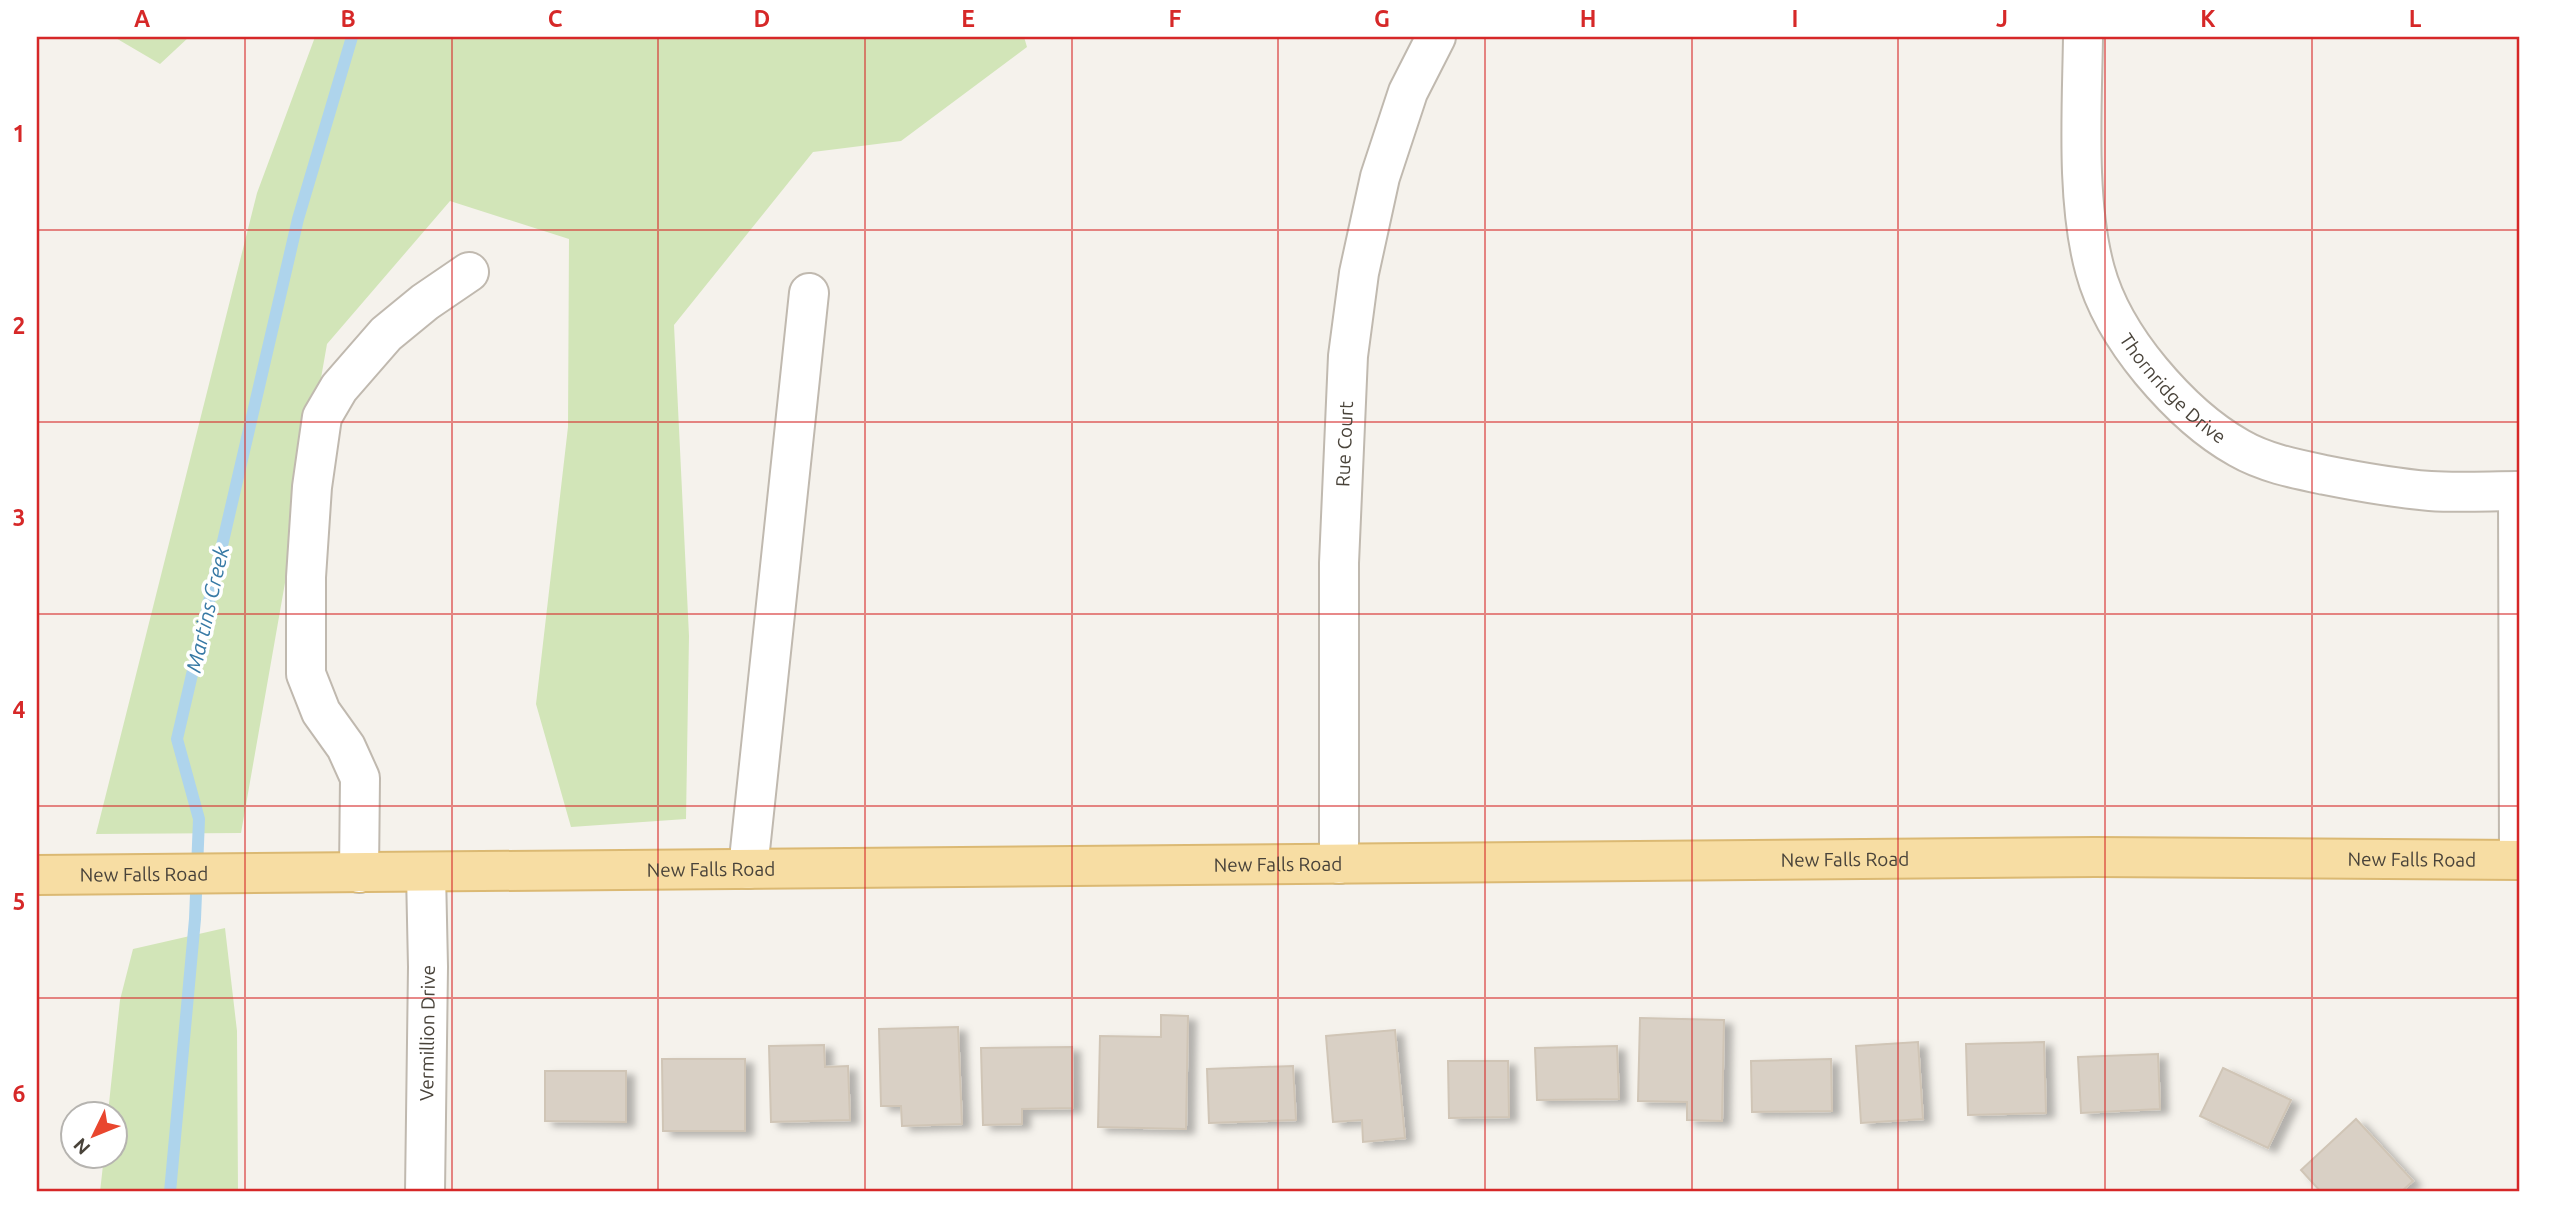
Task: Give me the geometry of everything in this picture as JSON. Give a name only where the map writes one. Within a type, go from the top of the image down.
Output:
[{"type":"main road","name":"New Falls Road","points":[[37,875],[2095,857],[2520,860]]},
{"type":"street","name":"Rue Court","points":[[1339,864],[1339,563],[1348,356],[1359,273],[1380,177],[1408,92],[1436,37]]},
{"type":"street","name":"Thornridge Drive","points":[[2083,37],[2082,161],[2087,228],[2095,270],[2108,306],[2136,352],[2168,392],[2207,427],[2240,449],[2288,468],[2377,485],[2432,491],[2519,491]]},
{"type":"street","points":[[359,873],[360,778],[346,747],[321,712],[306,674],[306,577],[312,487],[322,417],[339,388],[386,334],[425,302],[469,272]]},
{"type":"street","points":[[748,869],[809,293]]},
{"type":"street","points":[[2519,491],[2520,860]]},
{"type":"street","name":"Vermillion Drive","points":[[425,1192],[428,967],[426,873]]},
{"type":"green space","points":[[114,37],[189,37],[160,64]]},
{"type":"green space","points":[[315,37],[1024,37],[1027,47],[901,141],[813,152],[674,325],[689,636],[686,819],[571,827],[536,704],[568,427],[569,239],[450,201],[327,344],[241,833],[96,834],[257,193]]},
{"type":"green space","points":[[225,928],[237,1031],[238,1192],[100,1192],[102,1170],[130,1170],[130,1100],[109,1100],[120,1000],[133,949]]},
{"type":"building","points":[[1161,1015],[1188,1016],[1186,1129],[1098,1127],[1100,1036],[1161,1037]]},
{"type":"building","points":[[1640,1018],[1724,1020],[1722,1121],[1687,1120],[1687,1102],[1638,1101]]},
{"type":"building","points":[[958,1027],[962,1124],[902,1126],[901,1106],[881,1106],[879,1029]]},
{"type":"building","points":[[1395,1030],[1405,1138],[1363,1142],[1362,1120],[1333,1122],[1326,1036]]},
{"type":"building","points":[[1918,1042],[1923,1119],[1861,1123],[1856,1046]]},
{"type":"building","points":[[2044,1042],[2046,1113],[1968,1115],[1966,1044]]},
{"type":"building","points":[[824,1045],[825,1067],[848,1066],[850,1120],[771,1122],[769,1046]]},
{"type":"building","points":[[1617,1046],[1619,1099],[1537,1100],[1535,1048]]},
{"type":"building","points":[[1072,1047],[1073,1108],[1022,1109],[1022,1124],[983,1125],[981,1048]]},
{"type":"building","points":[[2158,1054],[2160,1109],[2081,1113],[2078,1057]]},
{"type":"building","points":[[662,1059],[745,1059],[745,1131],[663,1131]]},
{"type":"building","points":[[1831,1059],[1832,1111],[1752,1112],[1751,1061]]},
{"type":"building","points":[[1448,1061],[1508,1061],[1509,1117],[1449,1118]]},
{"type":"building","points":[[1293,1066],[1296,1120],[1209,1123],[1207,1069]]},
{"type":"building","points":[[2223,1068],[2291,1100],[2268,1148],[2200,1116]]},
{"type":"building","points":[[545,1071],[626,1071],[626,1122],[545,1121]]},
{"type":"building","points":[[2356,1119],[2413,1181],[2401,1192],[2321,1192],[2301,1170]]},
{"type":"waterway","name":"Martins Creek","points":[[170,1192],[195,919],[199,819],[177,739],[298,219],[352,37]]}]
